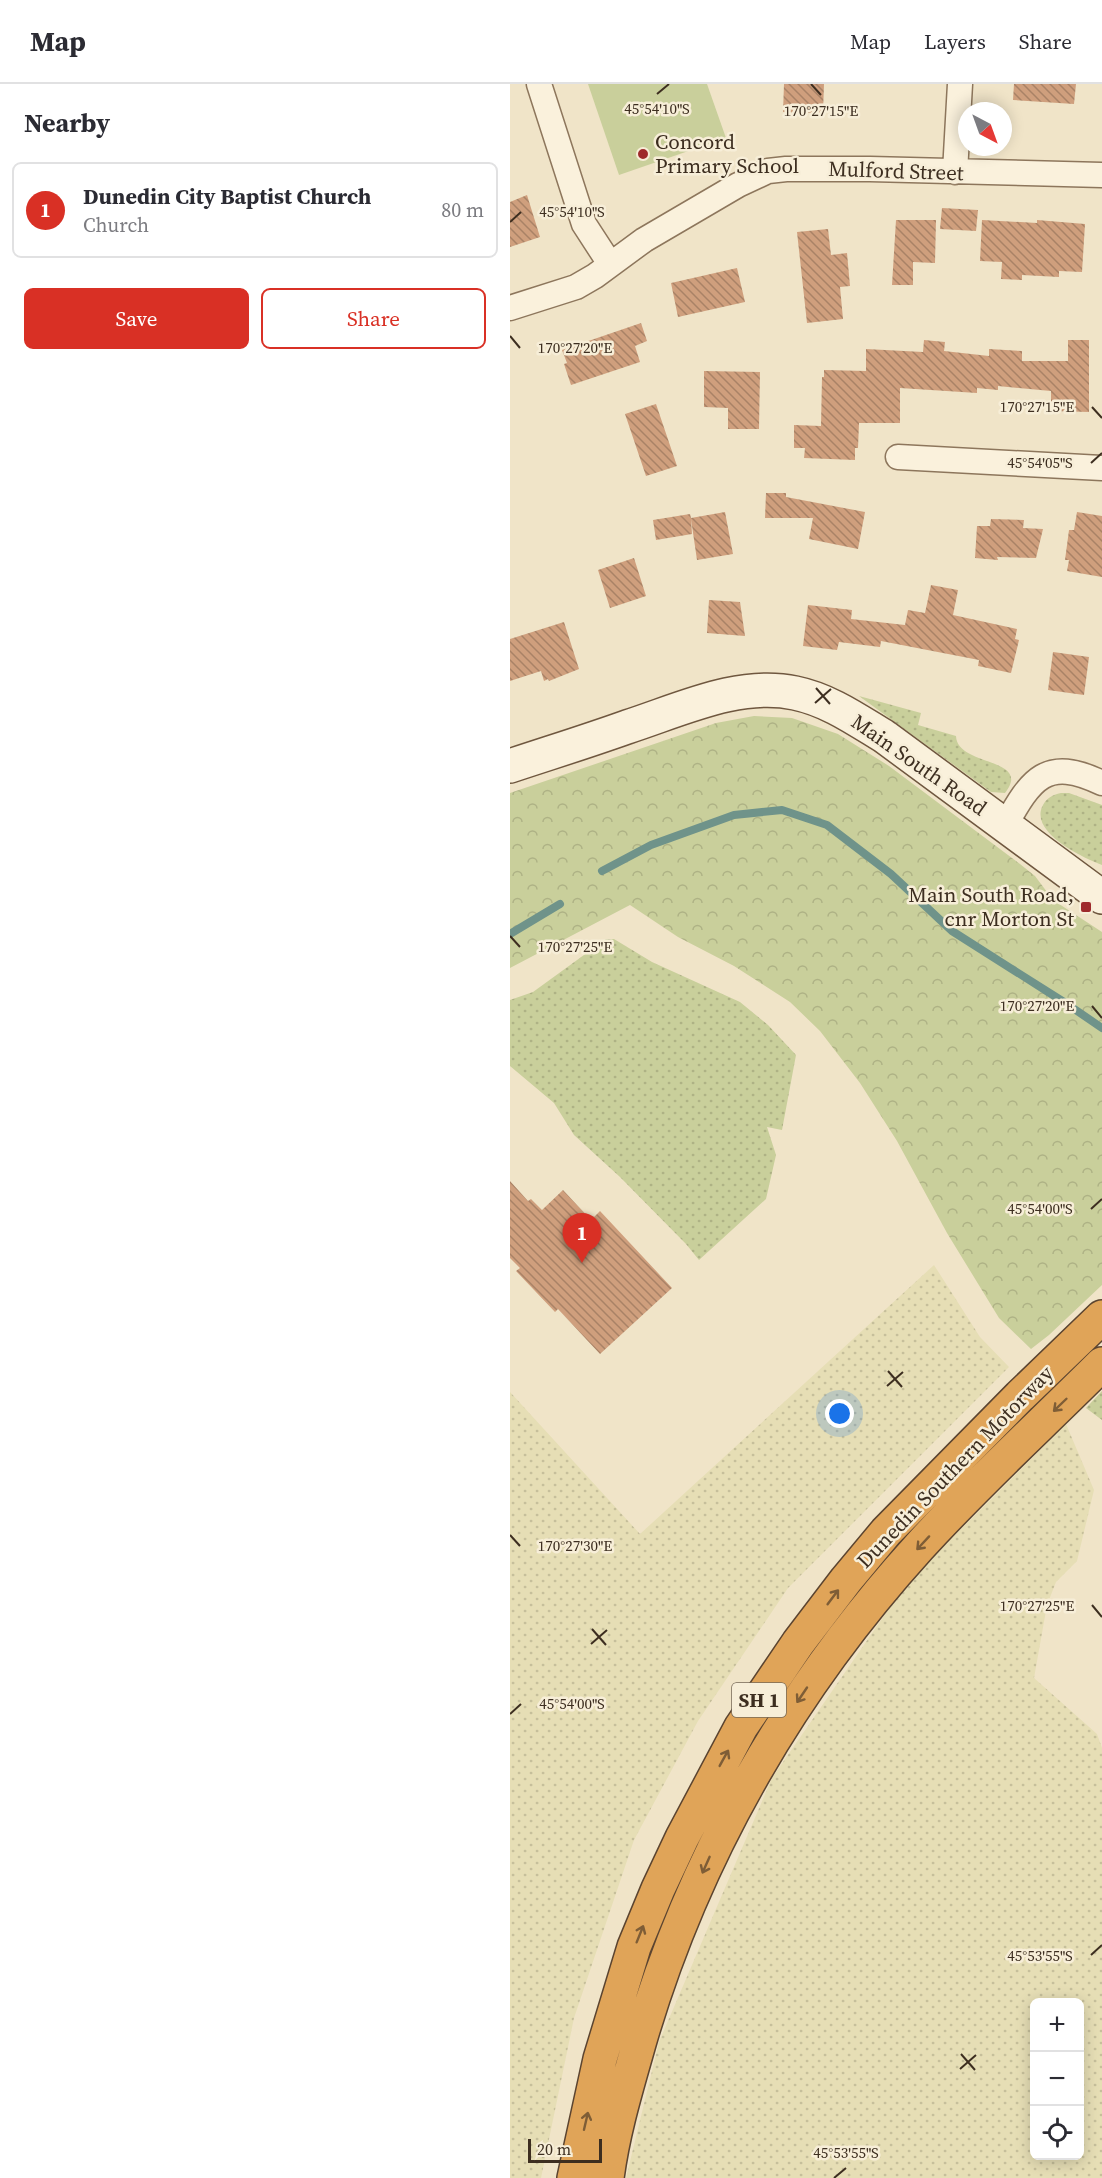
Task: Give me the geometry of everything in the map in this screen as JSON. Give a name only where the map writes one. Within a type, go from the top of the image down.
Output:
[{"type":"highway","name":"Dunedin Southern Motorway","points":[[574,2178],[600,2059],[634,1947],[658,1888],[710,1782],[741,1727],[798,1643],[886,1532],[1020,1396],[1102,1317]]},
{"type":"highway","name":"Dunedin Southern Motorway","points":[[607,2178],[630,2072],[667,1956],[723,1829],[790,1713],[825,1662],[919,1547],[1004,1458],[1102,1364]]},
{"type":"main road","name":"Main South Road","points":[[510,766],[718,697],[760,691],[795,693],[849,714],[885,737],[1102,897]]},
{"type":"street","points":[[538,84],[584,224],[610,264]]},
{"type":"street","points":[[955,172],[960,84]]},
{"type":"street","name":"Mulford Street","points":[[510,308],[576,287],[644,240],[690,212],[768,171],[860,169],[1102,175]]},
{"type":"street","points":[[898,457],[1102,468]]},
{"type":"street","points":[[1005,826],[1022,797],[1033,782],[1042,775],[1053,771],[1073,772],[1102,783]]},
{"type":"shaded area","points":[[934,1265],[980,1337],[1009,1367],[788,1588],[698,1721],[634,1840],[574,2018],[541,2178],[510,2178],[510,1392],[640,1534]]},
{"type":"shaded area","points":[[1066,1424],[1094,1490],[1077,1561],[1056,1582],[1047,1605],[1034,1678],[1097,1734],[1102,1748],[1102,2178],[626,2178],[659,2042],[772,1778],[906,1584]]},
{"type":"green space","points":[[588,84],[707,84],[726,138],[619,175]]},
{"type":"green space","points":[[859,696],[921,713],[918,725],[956,736],[960,746],[968,753],[1002,767],[1009,773],[1011,781],[1005,793],[991,792]]},
{"type":"green space","points":[[754,716],[792,718],[838,734],[889,766],[1020,864],[1035,876],[1053,900],[1102,932],[1102,1285],[1031,1349],[999,1318],[947,1233],[897,1141],[860,1083],[820,1031],[790,1002],[734,966],[678,937],[630,905],[510,968],[510,793],[716,723]]},
{"type":"green space","points":[[1069,793],[1102,805],[1102,865],[1060,843],[1044,826],[1041,817],[1042,807],[1050,797]]},
{"type":"green space","points":[[606,939],[614,939],[652,962],[740,1002],[768,1025],[796,1055],[782,1130],[767,1127],[776,1155],[766,1199],[699,1260],[620,1177],[574,1135],[554,1103],[510,1066],[510,1000],[533,992]]},
{"type":"green space","points":[[1102,1391],[1102,1420],[1086,1408]]},
{"type":"building","points":[[784,84],[824,84],[823,113],[783,112]]},
{"type":"building","points":[[1014,84],[1076,84],[1074,104],[1013,100]]},
{"type":"building","points":[[527,195],[540,237],[510,247],[510,202]]},
{"type":"building","points":[[942,208],[978,210],[976,231],[940,229]]},
{"type":"building","points":[[896,220],[936,220],[935,263],[913,262],[913,285],[892,285]]},
{"type":"building","points":[[982,220],[1037,223],[1037,220],[1085,224],[1082,272],[1059,271],[1059,277],[1022,275],[1022,280],[1001,279],[1002,262],[980,261]]},
{"type":"building","points":[[828,229],[831,255],[847,253],[850,286],[840,287],[843,319],[807,323],[797,232]]},
{"type":"building","points":[[737,268],[745,302],[678,317],[671,283]]},
{"type":"building","points":[[641,323],[647,341],[635,346],[640,362],[571,385],[562,350]]},
{"type":"building","points":[[924,340],[945,342],[944,351],[989,356],[989,349],[1022,351],[1022,361],[1068,361],[1068,340],[1089,340],[1089,412],[1051,411],[1051,391],[998,386],[998,390],[977,388],[977,393],[900,388],[900,423],[859,423],[855,460],[804,458],[805,448],[794,448],[794,425],[821,426],[824,370],[866,371],[866,349],[923,352]]},
{"type":"building","points":[[704,371],[760,372],[759,429],[728,429],[728,408],[704,407]]},
{"type":"building","points":[[656,404],[677,466],[646,476],[625,414]]},
{"type":"building","points":[[766,493],[786,493],[786,497],[865,512],[858,549],[809,539],[813,518],[765,518]]},
{"type":"building","points":[[725,512],[733,554],[697,560],[691,519],[692,534],[656,540],[653,520],[690,514],[691,518]]},
{"type":"building","points":[[1077,512],[1102,516],[1102,577],[1067,571],[1069,560],[1065,560],[1069,530],[1074,530]]},
{"type":"building","points":[[991,519],[1024,520],[1023,528],[1043,529],[1036,558],[997,557],[998,560],[975,558],[977,526],[990,526]]},
{"type":"building","points":[[634,558],[646,596],[610,608],[598,570]]},
{"type":"building","points":[[931,585],[958,590],[953,615],[1017,629],[1015,639],[1019,640],[1011,673],[978,666],[979,660],[881,641],[880,647],[839,642],[837,650],[803,646],[808,605],[852,610],[851,619],[905,625],[908,610],[925,613]]},
{"type":"building","points":[[709,600],[740,602],[745,636],[707,633]]},
{"type":"building","points":[[564,622],[579,669],[549,681],[548,679],[544,681],[541,671],[510,681],[510,639]]},
{"type":"building","points":[[1053,652],[1089,657],[1084,695],[1048,690]]},
{"type":"building","points":[[510,1181],[528,1201],[531,1199],[542,1210],[563,1190],[591,1220],[600,1211],[672,1288],[600,1354],[558,1309],[555,1312],[516,1271],[520,1268],[510,1258]]},
{"type":"waterway","points":[[602,871],[651,845],[734,815],[782,810],[827,825],[891,874],[952,931],[1102,1028]]},
{"type":"waterway","points":[[510,934],[560,904]]},
{"type":"place","name":"Concord Primary School","points":[[643,154]]},
{"type":"place","name":"Main South Road, cnr Morton St","points":[[1086,907]]},
{"type":"place","name":"Dunedin City Baptist Church","points":[[582,1263]]}]
